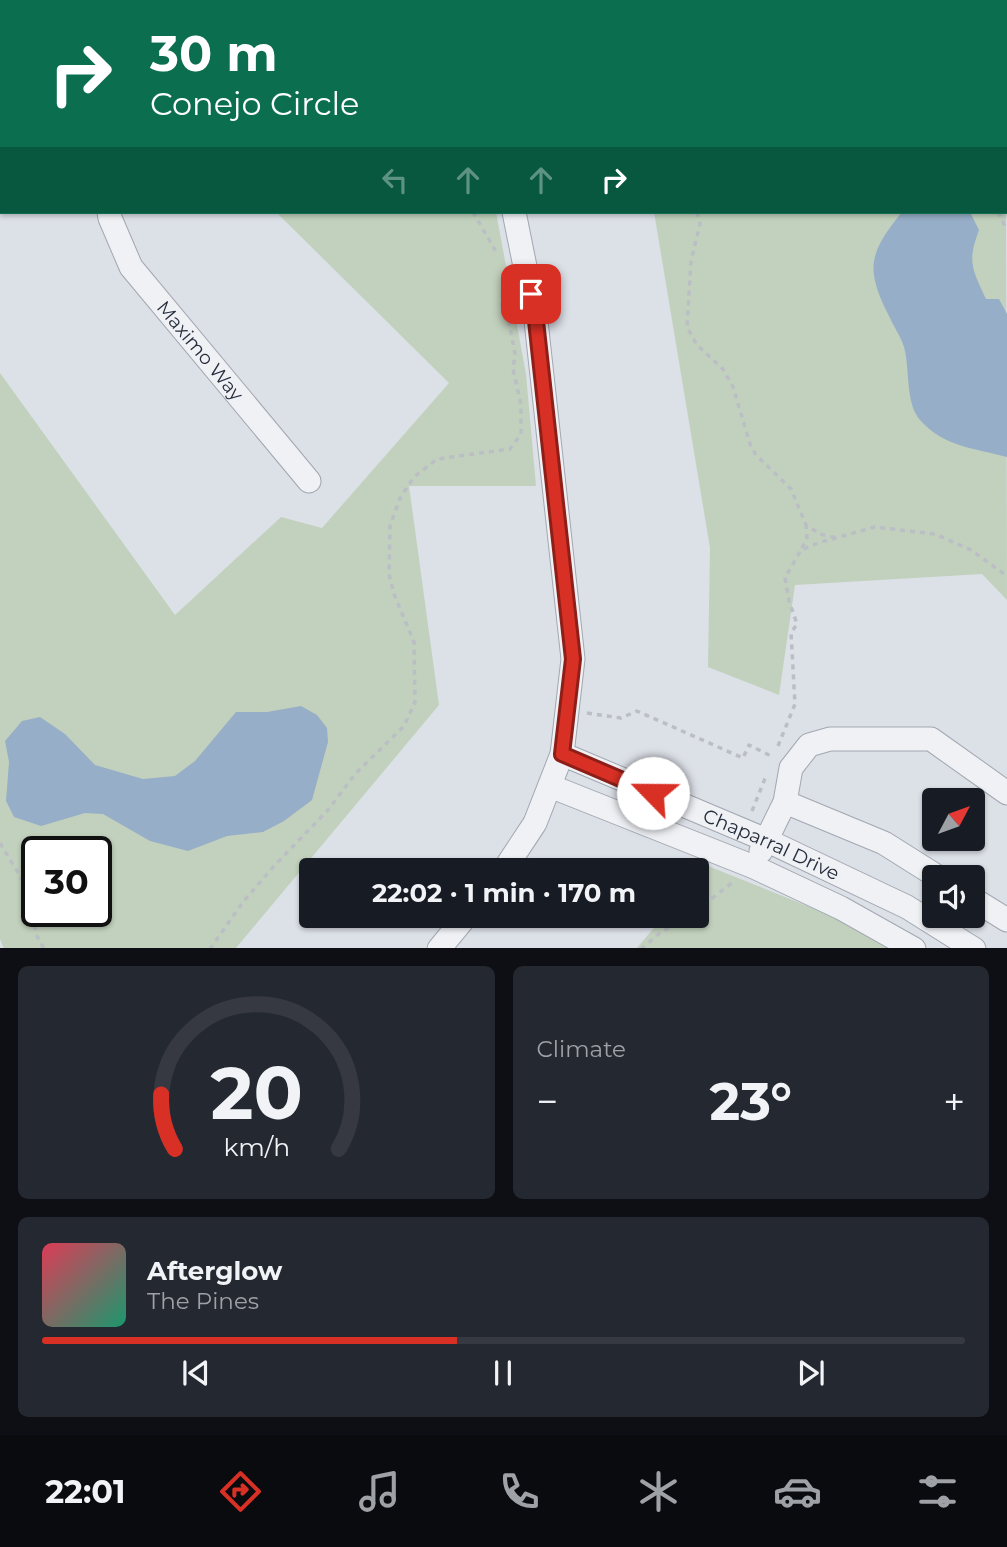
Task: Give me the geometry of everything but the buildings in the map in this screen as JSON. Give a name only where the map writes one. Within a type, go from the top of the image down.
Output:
[{"type":"street","name":"Maximo Way","points":[[109,214],[131,267],[309,481]]},
{"type":"street","points":[[512,858],[535,823],[562,754],[573,659],[536,321],[514,214]]},
{"type":"street","points":[[748,864],[766,840],[785,802],[791,768],[808,745],[830,739],[931,740],[1007,793]]},
{"type":"street","name":"Chaparral Drive","points":[[562,754],[766,840],[907,907],[974,948]]},
{"type":"street","name":"Chaparral Drive","points":[[550,786],[748,864],[841,908],[914,948]]},
{"type":"street","points":[[785,802],[884,843],[922,867]]},
{"type":"street","points":[[985,906],[1007,920]]},
{"type":"street","points":[[439,948],[456,928]]},
{"type":"path","points":[[473,214],[500,258]]},
{"type":"path","points":[[568,711],[621,718],[636,711],[743,758],[749,745],[773,757],[795,704],[792,633],[797,624],[785,578],[807,538],[806,525],[792,489],[756,455],[750,444],[733,387],[723,369],[697,345],[687,327],[691,261],[700,224],[698,214]]},
{"type":"path","points":[[999,214],[1007,230]]},
{"type":"path","points":[[210,948],[243,902],[274,866],[328,810],[355,774],[404,726],[415,702],[414,642],[394,594],[389,574],[390,526],[400,498],[414,477],[437,459],[510,449],[522,434],[521,405],[513,369],[514,354],[509,322],[502,308],[504,276]]},
{"type":"path","points":[[806,525],[820,534],[839,538]]},
{"type":"path","points":[[801,550],[875,527],[935,534],[971,550],[1007,576]]},
{"type":"path","points":[[744,832],[768,769]]},
{"type":"path","points":[[0,843],[24,883],[37,936],[44,948]]},
{"type":"path","points":[[709,901],[734,882],[748,864]]},
{"type":"path","points":[[641,948],[668,928]]},
{"type":"green space","points":[[278,214],[496,214],[526,374],[536,486],[409,486],[439,705],[311,858],[299,858],[299,873],[236,948],[4,948],[0,939],[0,373],[175,615],[281,517],[322,528],[449,383]]},
{"type":"green space","points":[[654,214],[1006,214],[1007,600],[982,574],[795,585],[779,695],[708,667],[710,548]]},
{"type":"green space","points":[[709,866],[842,920],[887,948],[637,948],[654,928],[709,928]]},
{"type":"water","points":[[901,214],[971,214],[979,230],[972,258],[974,272],[986,299],[999,299],[1007,314],[1007,457],[949,441],[929,429],[915,413],[904,347],[882,301],[874,274],[877,251]]},
{"type":"water","points":[[301,706],[317,715],[327,728],[328,742],[312,800],[284,821],[263,832],[227,836],[188,851],[150,841],[103,814],[85,813],[41,826],[14,817],[6,801],[9,762],[5,741],[22,721],[40,717],[65,734],[95,765],[143,779],[175,776],[195,761],[236,712],[267,712]]},
{"type":"route","points":[[531,294],[573,659],[562,754],[653,793]]}]
